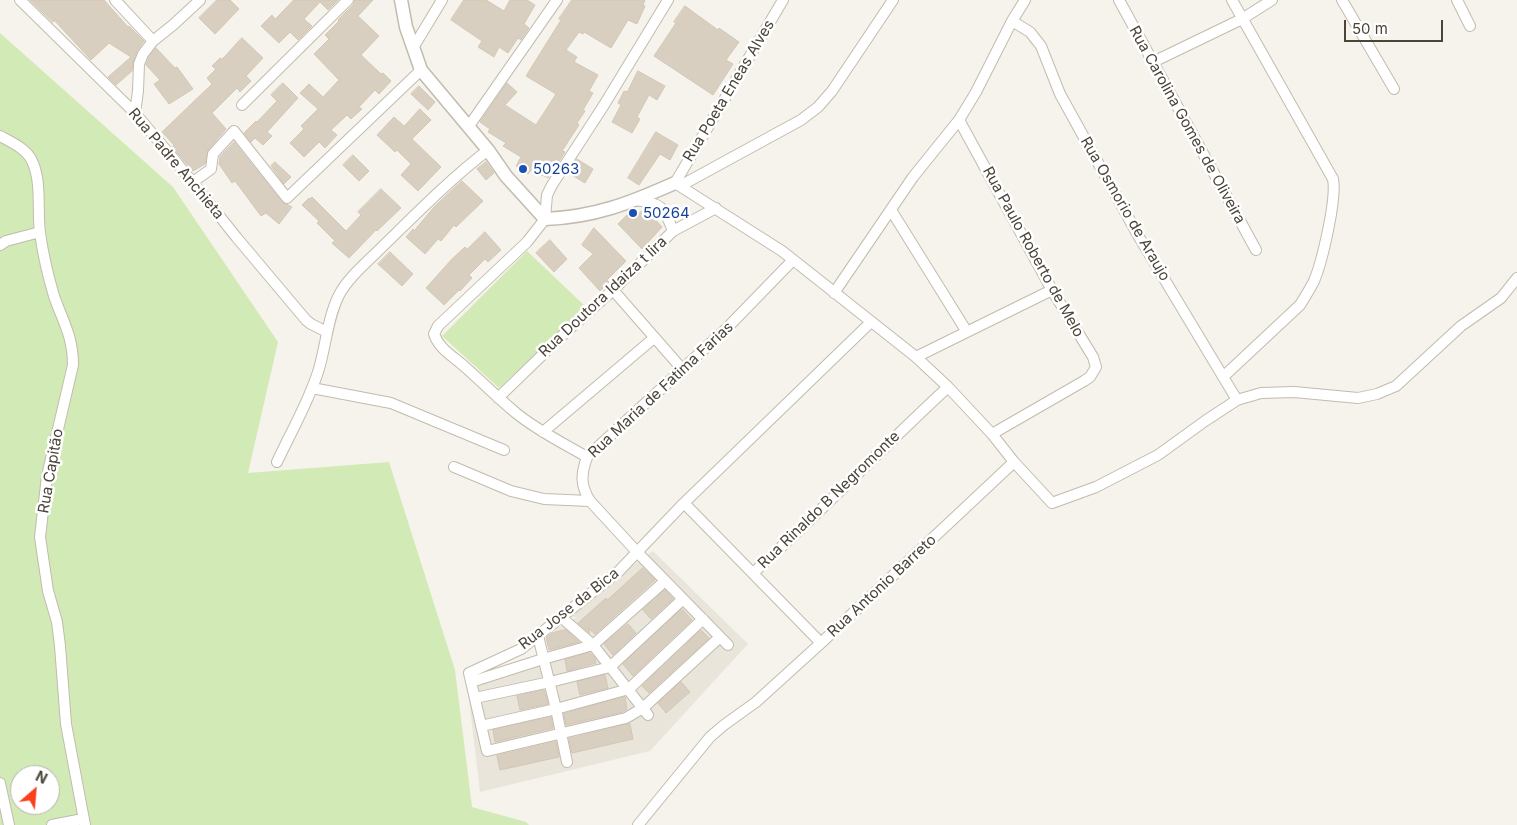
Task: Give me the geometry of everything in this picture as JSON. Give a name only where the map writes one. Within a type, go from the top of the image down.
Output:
[{"type":"street","name":"Rua Padre Anchieta","points":[[20,0],[135,113],[299,312],[311,324],[327,332]]},
{"type":"street","points":[[115,0],[153,41]]},
{"type":"street","points":[[135,113],[139,64],[143,54],[153,41],[200,0]]},
{"type":"street","points":[[242,105],[348,0]]},
{"type":"street","points":[[401,0],[406,27],[421,70],[469,126],[506,176],[545,218]]},
{"type":"street","points":[[414,48],[442,0]]},
{"type":"street","points":[[469,126],[557,0]]},
{"type":"street","points":[[587,457],[542,432],[516,413],[444,350],[436,341],[434,334],[438,326],[527,242],[545,218],[547,195],[552,185],[604,105],[668,0]]},
{"type":"street","name":"Rua Poeta Eneas Alves","points":[[677,184],[783,0]]},
{"type":"street","points":[[545,218],[587,215],[636,200],[677,184],[801,120],[818,107],[832,91],[893,0]]},
{"type":"street","points":[[834,292],[913,177],[959,120],[1025,0]]},
{"type":"street","name":"Rua Carolina Gomes de Oliveira","points":[[1119,0],[1256,250]]},
{"type":"street","points":[[1223,376],[1300,305],[1314,280],[1320,264],[1334,197],[1333,179],[1330,172],[1232,0]]},
{"type":"street","points":[[1153,62],[1242,19],[1272,0]]},
{"type":"street","points":[[1342,0],[1394,89]]},
{"type":"street","points":[[1457,0],[1470,26]]},
{"type":"street","name":"Rua Osmorio de Araujo","points":[[1012,21],[1030,32],[1041,46],[1060,94],[1139,238],[1237,400]]},
{"type":"street","points":[[193,182],[211,169],[213,154],[234,131],[287,198],[421,70]]},
{"type":"street","name":"Rua Paulo Roberto de Melo","points":[[959,120],[1052,290],[1093,357],[1096,367],[1084,382],[992,434]]},
{"type":"street","name":"Rua Capitão","points":[[0,136],[24,150],[33,162],[36,176],[40,232],[47,270],[54,294],[71,337],[73,351],[73,365],[47,476],[40,537],[48,591],[57,622],[66,724],[84,822]]},
{"type":"street","points":[[277,462],[312,388],[324,351],[327,332],[335,305],[344,286],[399,230],[488,150]]},
{"type":"street","points":[[677,184],[793,260],[916,357],[948,387],[992,434],[1014,462],[1052,503],[1096,487],[1158,455],[1237,400],[1261,393],[1294,392],[1358,398],[1377,394],[1396,386],[1461,326],[1501,298],[1517,278]]},
{"type":"street","points":[[636,200],[655,203],[659,206],[667,215],[673,231]]},
{"type":"street","name":"Rua Doutora Idaiza t lira","points":[[498,398],[673,231],[716,208]]},
{"type":"street","points":[[891,210],[967,332]]},
{"type":"street","points":[[0,245],[6,241],[40,232]]},
{"type":"street","name":"Rua Maria de Fatima Farias","points":[[728,645],[590,501],[582,484],[582,475],[587,457],[725,330],[793,260]]},
{"type":"street","points":[[613,290],[683,370]]},
{"type":"street","points":[[916,357],[1052,290]]},
{"type":"street","points":[[684,503],[871,322]]},
{"type":"street","points":[[542,432],[654,338]]},
{"type":"street","name":"Rua Rinaldo B Negromonte","points":[[684,503],[753,573],[948,387]]},
{"type":"street","points":[[312,388],[391,403],[504,450]]},
{"type":"street","name":"Rua Antonio Barreto","points":[[753,573],[821,643],[1014,462]]},
{"type":"street","points":[[454,467],[511,491],[544,499],[590,501]]},
{"type":"street","name":"Rua Jose da Bica","points":[[470,677],[521,649],[619,571],[684,503]]},
{"type":"street","points":[[666,581],[593,645],[470,677],[487,751],[645,712],[720,637]]},
{"type":"street","points":[[475,698],[610,667],[683,599]]},
{"type":"street","points":[[562,617],[593,645],[645,712]]},
{"type":"street","points":[[481,726],[556,709],[629,689],[703,619]]},
{"type":"street","points":[[538,636],[567,762]]},
{"type":"street","points":[[638,825],[710,737],[756,702],[821,643]]},
{"type":"street","points":[[0,783],[9,825]]},
{"type":"street","points":[[52,825],[84,822]]},
{"type":"shaded area","points":[[653,551],[748,644],[650,751],[480,792],[467,683],[551,654],[547,639],[556,629],[577,617],[561,617]]},
{"type":"green space","points":[[0,33],[173,187],[278,342],[248,473],[389,462],[455,670],[472,807],[526,822],[529,825],[0,825]]},
{"type":"green space","points":[[527,251],[586,307],[499,388],[442,336]]},
{"type":"building","points":[[30,0],[104,0],[128,27],[144,41],[137,51],[132,71],[116,85],[108,77],[131,57],[109,43],[91,60],[54,20],[53,22]]},
{"type":"building","points":[[217,0],[230,0],[239,9],[215,34],[199,18]]},
{"type":"building","points":[[294,0],[338,0],[328,10],[320,2],[304,19],[312,26],[298,40],[290,32],[279,43],[261,26],[272,15],[275,19]]},
{"type":"building","points":[[355,0],[373,0],[358,16],[379,36],[361,55],[391,81],[379,94],[375,90],[359,107],[362,109],[351,119],[347,115],[331,130],[337,135],[325,148],[319,142],[304,157],[290,143],[304,129],[301,126],[318,109],[300,93],[309,84],[323,97],[339,80],[314,54],[329,39],[325,35],[353,5]]},
{"type":"building","points":[[464,0],[486,0],[504,11],[510,0],[527,0],[535,5],[524,24],[529,28],[521,40],[518,38],[508,53],[499,47],[494,57],[478,47],[482,41],[451,20]]},
{"type":"building","points":[[572,0],[645,0],[643,5],[645,6],[637,24],[628,20],[611,48],[584,32],[583,34],[579,32],[566,50],[577,57],[574,62],[598,75],[589,91],[593,93],[577,123],[579,125],[562,151],[565,152],[556,166],[554,164],[548,178],[531,170],[528,174],[516,166],[521,157],[503,146],[506,143],[488,132],[490,129],[480,122],[507,83],[517,92],[505,105],[536,125],[556,94],[526,76]]},
{"type":"building","points":[[685,6],[718,30],[719,28],[739,42],[726,60],[733,64],[713,95],[654,56]]},
{"type":"building","points":[[242,38],[263,58],[246,76],[251,81],[240,92],[237,88],[212,113],[226,129],[208,150],[205,164],[193,171],[172,147],[174,145],[162,132],[212,84],[207,78],[216,69],[212,66],[220,58],[222,59]]},
{"type":"building","points":[[156,48],[175,68],[177,67],[193,89],[169,104],[154,84],[160,80],[146,65]]},
{"type":"building","points":[[638,71],[665,86],[657,100],[649,95],[637,117],[640,119],[632,133],[612,122],[621,105],[618,103],[624,91],[627,92]]},
{"type":"building","points":[[283,83],[298,98],[267,132],[272,136],[263,145],[255,138],[251,142],[244,133],[277,101],[271,95]]},
{"type":"building","points":[[419,86],[435,102],[428,110],[411,94]]},
{"type":"building","points":[[420,109],[431,120],[412,139],[441,167],[418,191],[401,175],[411,164],[397,150],[395,152],[377,135],[394,117],[404,126]]},
{"type":"building","points":[[656,132],[678,145],[670,160],[660,154],[639,185],[628,178]]},
{"type":"building","points":[[234,142],[282,202],[292,207],[279,224],[266,213],[261,216],[235,181],[232,183],[219,164],[220,157]]},
{"type":"building","points":[[353,155],[369,171],[359,181],[343,165]]},
{"type":"building","points":[[577,159],[593,169],[585,183],[568,173]]},
{"type":"building","points":[[275,162],[291,177],[284,184],[271,166]]},
{"type":"building","points":[[486,162],[494,173],[486,180],[477,169]]},
{"type":"building","points":[[462,181],[483,201],[456,227],[454,225],[441,241],[438,239],[425,254],[406,237]]},
{"type":"building","points":[[381,189],[401,208],[349,258],[332,243],[335,241],[317,223],[319,221],[302,205],[312,197],[346,231],[361,215],[358,212]]},
{"type":"building","points":[[645,208],[662,227],[642,249],[618,224],[628,214],[633,219]]},
{"type":"building","points":[[594,228],[626,261],[607,280],[609,282],[600,291],[579,268],[593,254],[582,245]]},
{"type":"building","points":[[485,232],[501,250],[488,262],[485,259],[469,275],[472,278],[444,305],[426,288],[452,259],[465,247],[467,249]]},
{"type":"building","points":[[550,240],[567,259],[554,272],[536,253]]},
{"type":"building","points":[[390,252],[413,274],[402,286],[378,264]]},
{"type":"building","points":[[643,568],[655,580],[595,634],[588,628],[590,633],[578,623],[606,598],[607,600]]},
{"type":"building","points":[[665,590],[673,599],[651,619],[643,610]]},
{"type":"building","points":[[682,609],[692,620],[633,676],[623,664]]},
{"type":"building","points":[[628,624],[636,633],[613,655],[604,644]]},
{"type":"building","points":[[566,630],[579,642],[549,650],[546,638],[552,633]]},
{"type":"building","points":[[701,630],[709,638],[649,693],[642,686]]},
{"type":"building","points":[[590,653],[595,658],[596,663],[567,671],[565,660]]},
{"type":"building","points":[[605,675],[608,688],[580,695],[577,682]]},
{"type":"building","points":[[681,682],[690,692],[666,713],[658,703]]},
{"type":"building","points":[[544,690],[548,704],[520,710],[517,696]]},
{"type":"building","points":[[625,697],[627,709],[623,712],[566,725],[564,714]]},
{"type":"building","points":[[551,717],[553,728],[495,742],[493,730]]},
{"type":"building","points":[[630,724],[633,739],[572,753],[569,739]]},
{"type":"building","points":[[556,742],[559,757],[500,770],[497,756]]},
{"type":"place","name":"50263","points":[[523,169]]},
{"type":"place","name":"50264","points":[[633,213]]}]
